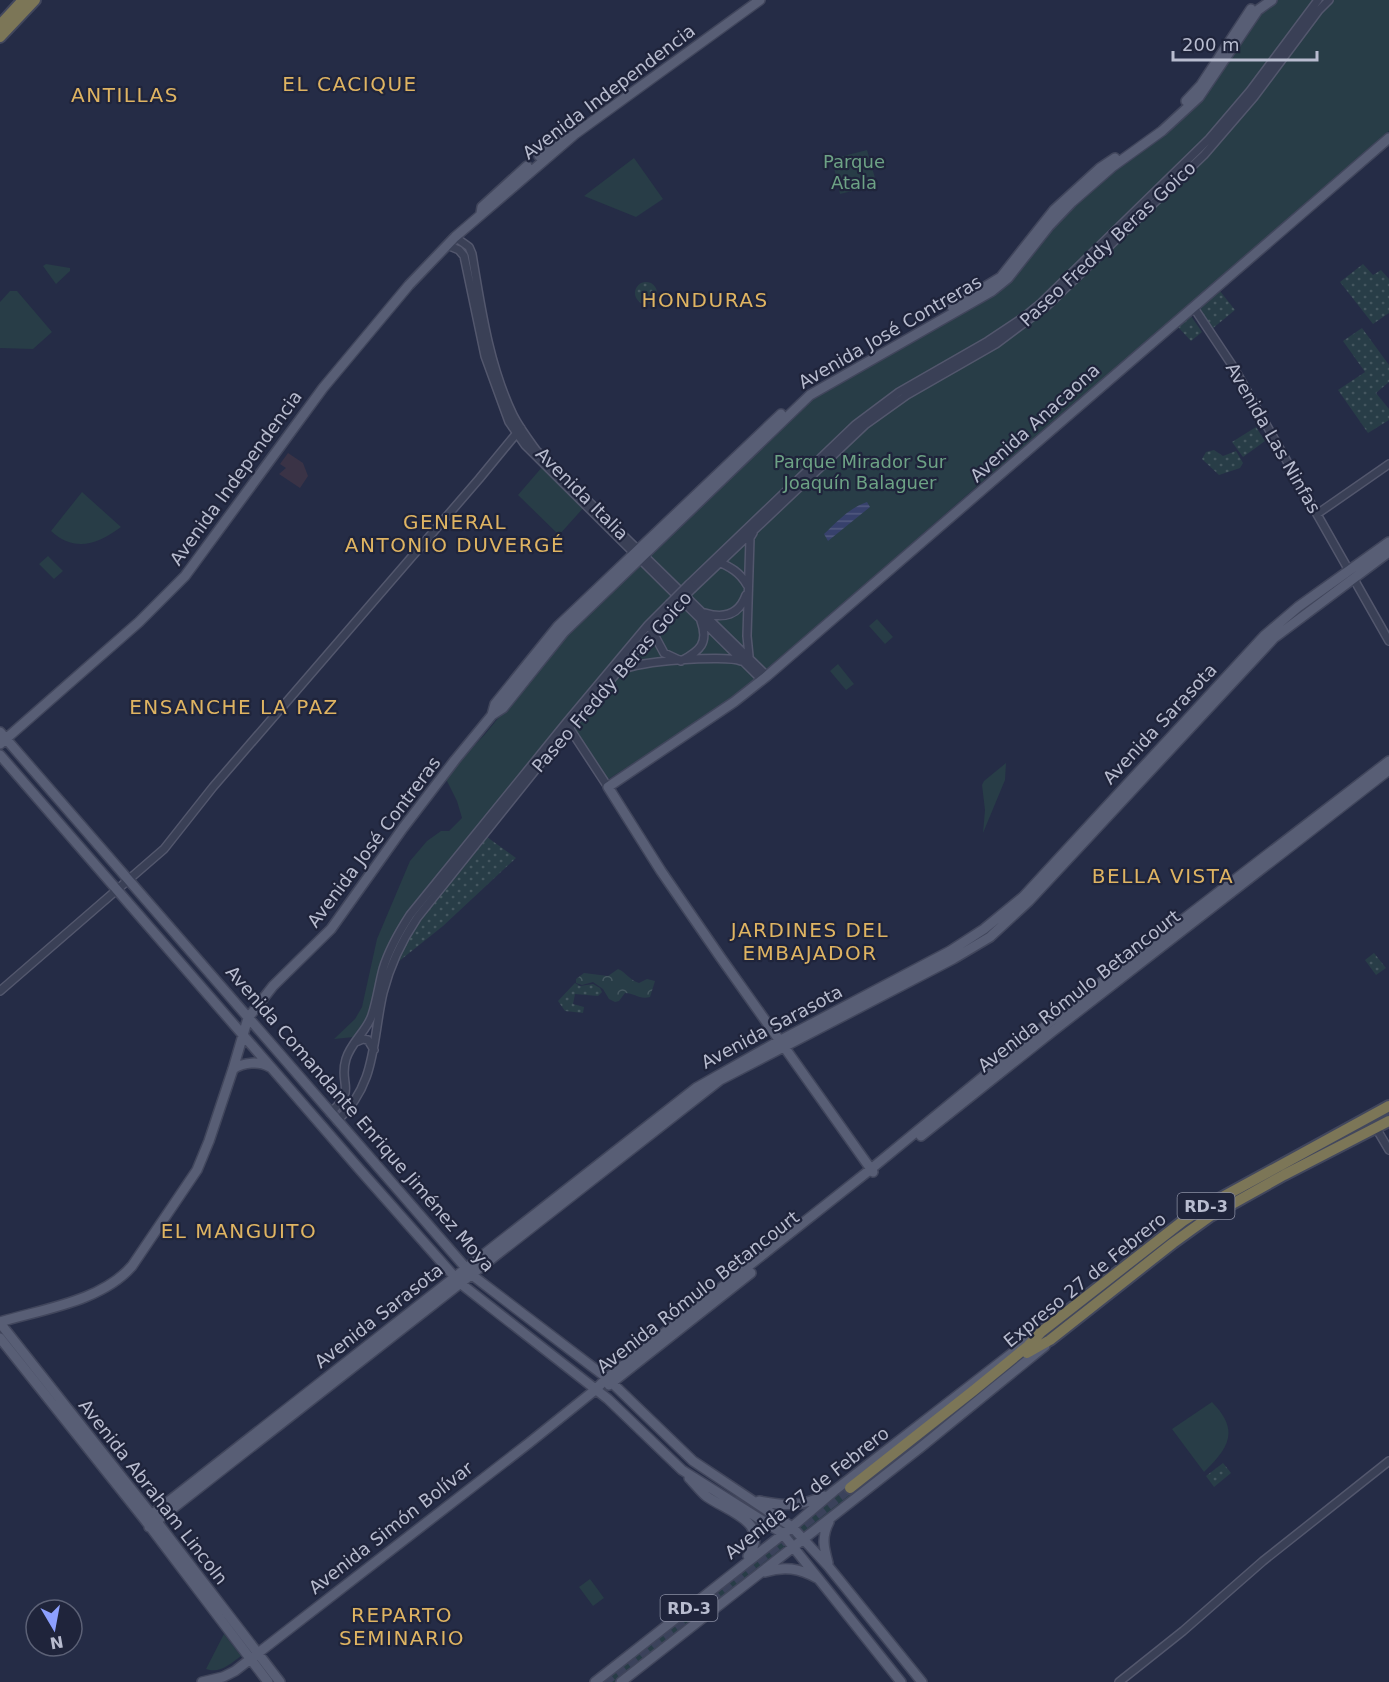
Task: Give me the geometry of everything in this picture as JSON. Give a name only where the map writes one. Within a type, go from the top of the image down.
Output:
[{"type":"highway","points":[[0,25],[23,0]]},
{"type":"highway","points":[[0,37],[35,0]]},
{"type":"highway","name":"Expreso 27 de Febrero","points":[[1389,1106],[1208,1205],[1174,1228],[1041,1332],[1028,1346],[852,1490],[1032,1350],[1050,1340],[1209,1217],[1389,1121]]},
{"type":"main road","name":"Avenida Independencia","points":[[481,213],[482,207],[487,202],[552,145],[750,0]]},
{"type":"main road","name":"Avenida Independencia","points":[[2,739],[139,622],[185,576],[323,388],[409,285],[455,237],[601,114],[760,0]]},
{"type":"main road","name":"Avenida José Contreras","points":[[639,554],[807,389],[1001,277],[1054,210],[1100,168],[1155,129],[1193,95],[1247,14],[1262,0]]},
{"type":"main road","name":"Avenida José Contreras","points":[[0,1323],[93,1294],[122,1277],[156,1233],[197,1170],[209,1141],[248,1018],[273,986],[331,929],[403,828],[492,715],[495,704],[558,626],[810,395],[1006,281],[1049,226],[1072,202],[1112,167],[1162,131],[1199,97],[1258,10],[1272,0]]},
{"type":"main road","name":"Avenida Anacaona","points":[[608,787],[734,702],[765,678],[1389,138]]},
{"type":"main road","name":"Avenida Sarasota","points":[[1350,575],[1389,542]]},
{"type":"main road","name":"Avenida Sarasota","points":[[150,1520],[469,1272],[696,1088],[950,951],[990,924],[1023,897],[1264,636],[1298,607],[1389,552]]},
{"type":"main road","name":"Avenida Comandante Enrique Jiménez Moya","points":[[2,739],[128,880],[469,1272],[610,1380],[693,1461],[792,1527],[828,1566],[922,1682]]},
{"type":"main road","name":"Avenida Comandante Enrique Jiménez Moya","points":[[0,755],[458,1280],[595,1390],[682,1470],[782,1533],[901,1682]]},
{"type":"main road","name":"Avenida Rómulo Betancourt","points":[[873,1172],[1046,1025],[1389,760]]},
{"type":"main road","name":"Avenida Rómulo Betancourt","points":[[595,1390],[1389,770]]},
{"type":"main road","points":[[608,787],[661,871],[873,1172]]},
{"type":"main road","points":[[233,1069],[252,1063],[270,1067]]},
{"type":"main road","name":"Avenida Abraham Lincoln","points":[[0,1323],[254,1656],[280,1682]]},
{"type":"main road","name":"Avenida 27 de Febrero","points":[[595,1682],[792,1527],[834,1491],[1041,1332]]},
{"type":"main road","name":"Avenida Abraham Lincoln","points":[[0,1338],[150,1520]]},
{"type":"main road","name":"Avenida 27 de Febrero","points":[[621,1682],[1037,1354],[1050,1340]]},
{"type":"main road","name":"Avenida Simón Bolívar","points":[[202,1682],[229,1675],[415,1533],[595,1390]]},
{"type":"main road","points":[[682,1470],[707,1496],[748,1521],[753,1528],[756,1541],[742,1566]]},
{"type":"main road","points":[[753,1500],[780,1505],[805,1504],[834,1491]]},
{"type":"main road","points":[[828,1566],[823,1540],[824,1531],[831,1518]]},
{"type":"main road","points":[[760,1573],[785,1568],[796,1569],[820,1579]]},
{"type":"main road","name":"Avenida Abraham Lincoln","points":[[254,1656],[268,1682]]},
{"type":"street","name":"Paseo Freddy Beras Goico","points":[[717,561],[865,425],[907,395],[996,344],[1030,321],[1135,218],[1188,162],[1250,91],[1318,0]]},
{"type":"street","name":"Paseo Freddy Beras Goico","points":[[330,1113],[345,1097],[346,1058],[353,1044],[369,1023],[384,967],[398,934],[410,915],[650,628],[855,425],[899,392],[988,341],[1024,317],[1204,155],[1329,0]]},
{"type":"street","name":"Avenida Italia","points":[[455,237],[469,247],[472,254],[492,355],[504,393],[520,431]]},
{"type":"street","name":"Avenida Italia","points":[[447,245],[459,250],[464,256],[485,356],[509,423],[520,431],[639,554],[765,678]]},
{"type":"street","name":"Avenida Las Ninfas","points":[[1194,308],[1234,368],[1389,641]]},
{"type":"street","points":[[0,991],[164,849],[213,787],[520,431]]},
{"type":"street","points":[[1317,514],[1389,464]]},
{"type":"street","points":[[613,677],[628,666],[732,658],[750,663],[747,644],[750,538],[755,527]]},
{"type":"street","points":[[717,561],[735,570],[749,588]]},
{"type":"street","points":[[681,661],[702,645],[704,631],[701,615],[718,617],[733,613],[743,604],[749,588]]},
{"type":"street","name":"Paseo Freddy Beras Goico","points":[[568,726],[613,677],[650,628]]},
{"type":"street","points":[[650,628],[664,653],[681,661]]},
{"type":"street","points":[[568,726],[608,787]]},
{"type":"street","name":"Paseo Freddy Beras Goico","points":[[337,1121],[368,1076],[390,967],[403,938],[495,816]]},
{"type":"street","points":[[353,1044],[365,1039],[371,1043],[374,1050]]},
{"type":"street","points":[[344,1072],[353,1086],[360,1085],[368,1076]]},
{"type":"street","points":[[1376,1128],[1389,1150]]},
{"type":"street","points":[[1119,1682],[1183,1631],[1263,1561],[1389,1461]]},
{"type":"shaded area","points":[[288,453],[303,463],[308,476],[300,488],[279,474],[286,468],[280,464]]},
{"type":"green space","name":"Parque Mirador Sur Joaquín Balaguer","points":[[1276,0],[1389,0],[1389,131],[764,673],[718,709],[607,780],[566,720],[394,938],[366,1022],[354,1037],[334,1039],[355,1019],[362,1007],[377,939],[410,861],[427,841],[441,831],[449,831],[462,818],[457,801],[445,777],[486,733],[569,631],[812,397],[997,291],[1051,228],[1090,188],[1164,132],[1257,16]]},
{"type":"green space","name":"Parque Atala","points":[[867,150],[877,185],[840,194],[832,159]]},
{"type":"green space","points":[[634,158],[663,199],[636,217],[584,196]]},
{"type":"green space","points":[[46,264],[70,268],[70,271],[56,284],[43,266]]},
{"type":"green space","points":[[1363,264],[1373,275],[1381,270],[1389,279],[1389,313],[1373,324],[1340,282]]},
{"type":"green space","points":[[642,282],[650,282],[657,289],[657,297],[650,304],[642,304],[635,297],[635,289]]},
{"type":"green space","points":[[10,291],[17,291],[52,332],[33,349],[0,348],[0,302]]},
{"type":"green space","points":[[1220,291],[1235,310],[1212,329],[1197,308]]},
{"type":"green space","points":[[1191,316],[1202,332],[1191,341],[1178,327]]},
{"type":"green space","points":[[1362,328],[1389,365],[1389,382],[1376,393],[1389,409],[1389,420],[1368,433],[1338,390],[1365,372],[1343,341]]},
{"type":"green space","points":[[1256,427],[1265,441],[1243,457],[1232,442]]},
{"type":"green space","points":[[1214,450],[1223,456],[1236,451],[1243,463],[1240,468],[1219,475],[1202,459],[1206,452]]},
{"type":"green space","points":[[543,466],[586,505],[559,535],[518,495]]},
{"type":"green space","points":[[82,492],[121,527],[104,538],[86,544],[69,542],[51,531]]},
{"type":"green space","points":[[48,556],[63,571],[54,579],[39,564]]},
{"type":"green space","points":[[877,619],[893,637],[885,644],[869,626]]},
{"type":"green space","points":[[838,664],[854,684],[846,690],[830,671]]},
{"type":"green space","points":[[1006,763],[1005,780],[983,833],[985,810],[982,785]]},
{"type":"green space","points":[[487,837],[516,858],[443,926],[393,966],[409,935]]},
{"type":"green space","points":[[1374,953],[1386,968],[1376,975],[1365,960]]},
{"type":"green space","points":[[618,969],[639,983],[647,979],[655,981],[650,997],[643,998],[625,993],[619,1001],[615,1002],[609,999],[603,989],[593,982],[582,985],[576,983],[576,979],[584,973],[608,976]]},
{"type":"green space","points":[[575,983],[580,986],[593,984],[602,992],[598,996],[575,994],[573,1004],[584,1007],[583,1013],[565,1011],[558,1001]]},
{"type":"green space","points":[[1212,1402],[1226,1422],[1228,1438],[1220,1455],[1204,1472],[1172,1429]]},
{"type":"green space","points":[[1223,1463],[1231,1473],[1214,1487],[1206,1476]]},
{"type":"green space","points":[[846,1486],[855,1496],[619,1682],[597,1682]]},
{"type":"green space","points":[[590,1579],[604,1598],[593,1606],[579,1587]]},
{"type":"green space","points":[[224,1634],[241,1656],[220,1669],[206,1669]]},
{"type":"water","points":[[867,502],[870,507],[828,541],[824,534],[849,511]]},
{"type":"tunnel","points":[[604,1682],[850,1488]]},
{"type":"district","name":"EL CACIQUE","points":[[350,84]]},
{"type":"district","name":"ANTILLAS","points":[[125,95]]},
{"type":"district","name":"HONDURAS","points":[[705,300]]},
{"type":"district","name":"GENERAL ANTONIO DUVERGÉ","points":[[455,534]]},
{"type":"district","name":"ENSANCHE LA PAZ","points":[[234,707]]},
{"type":"district","name":"BELLA VISTA","points":[[1163,876]]},
{"type":"district","name":"JARDINES DEL EMBAJADOR","points":[[810,942]]},
{"type":"district","name":"EL MANGUITO","points":[[239,1231]]},
{"type":"district","name":"REPARTO SEMINARIO","points":[[402,1626]]}]
